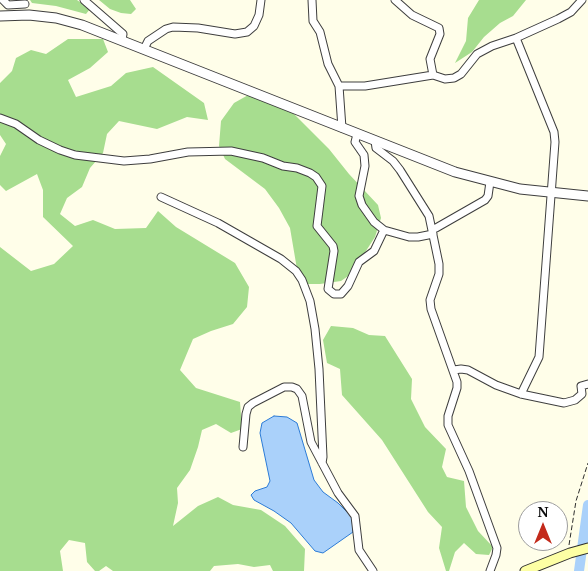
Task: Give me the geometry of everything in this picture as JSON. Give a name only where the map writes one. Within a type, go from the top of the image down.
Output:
[{"type":"main road","points":[[525,571],[568,553],[588,548]]},
{"type":"street","points":[[3,0],[8,5],[24,4]]},
{"type":"street","points":[[84,0],[123,34],[122,40]]},
{"type":"street","points":[[144,49],[148,41],[166,29],[173,27],[198,28],[235,34],[247,32],[254,26],[259,15],[261,0]]},
{"type":"street","points":[[312,0],[313,21],[320,32],[328,64],[339,86],[342,128]]},
{"type":"street","points":[[395,0],[412,14],[439,28],[440,34],[430,59],[433,75]]},
{"type":"street","points":[[339,86],[365,86],[433,75],[445,79],[454,78],[461,74],[477,54],[558,19],[571,12],[582,0]]},
{"type":"street","points":[[0,16],[29,15],[56,18],[82,25],[455,172],[520,189],[588,196]]},
{"type":"street","points":[[516,38],[554,132],[555,142],[539,357],[521,394]]},
{"type":"street","points":[[0,118],[16,124],[39,140],[75,155],[124,161],[150,159],[188,152],[231,151],[263,158],[283,166],[297,168],[316,177],[322,186],[317,226],[334,251],[328,289],[334,294],[341,294],[348,286],[360,262],[374,251],[384,230]]},
{"type":"street","points":[[357,134],[355,142],[364,155],[366,166],[359,196],[362,205],[374,222],[384,230],[418,237],[432,232],[485,200],[488,196],[490,182]]},
{"type":"street","points":[[375,141],[376,148],[393,160],[429,216],[439,264],[439,274],[430,300],[430,309],[454,370],[457,388],[448,416],[448,425],[469,471],[497,548],[490,571]]},
{"type":"street","points":[[161,197],[218,223],[280,259],[296,271],[302,280],[310,301],[315,329],[319,369],[322,463]]},
{"type":"street","points":[[454,370],[468,370],[496,385],[521,394],[564,403],[575,400],[582,394],[581,386],[588,384]]},
{"type":"street","points":[[243,447],[248,408],[253,403],[284,387],[298,389],[302,396],[311,442],[338,493],[355,516],[359,550],[373,571]]},
{"type":"path","points":[[568,553],[576,501],[588,463]]},
{"type":"green space","points":[[30,0],[77,0],[90,9],[86,14],[56,6],[32,3]]},
{"type":"green space","points":[[99,0],[130,0],[136,9],[131,14],[121,13],[110,9]]},
{"type":"green space","points":[[479,0],[526,0],[513,16],[500,23],[484,37],[472,52],[455,63],[466,41],[468,18]]},
{"type":"green space","points":[[68,39],[103,39],[108,52],[90,68],[68,80],[76,97],[111,86],[126,73],[153,67],[204,103],[208,120],[187,117],[157,129],[119,121],[107,134],[103,153],[90,168],[82,187],[67,198],[60,214],[75,226],[93,220],[115,229],[146,228],[158,211],[176,227],[235,263],[249,287],[247,307],[233,324],[193,339],[180,370],[196,388],[240,402],[242,429],[231,433],[216,424],[202,430],[190,470],[177,488],[178,503],[173,526],[198,506],[218,497],[233,505],[261,510],[285,526],[305,549],[304,571],[273,571],[270,565],[254,567],[238,564],[214,566],[210,571],[113,571],[106,566],[99,571],[95,571],[87,562],[85,543],[69,540],[60,551],[63,571],[0,571],[0,247],[31,271],[54,264],[73,246],[43,217],[43,190],[37,174],[6,191],[0,185],[0,156],[6,144],[0,135],[0,83],[12,71],[16,58],[31,50],[46,54]]},
{"type":"green space","points":[[250,94],[281,101],[329,149],[378,205],[381,218],[375,237],[351,274],[341,281],[304,284],[298,275],[290,228],[279,208],[265,189],[225,159],[219,146],[221,121],[234,103]]},
{"type":"green space","points":[[331,326],[353,328],[369,335],[385,336],[412,379],[411,399],[425,427],[446,449],[442,467],[447,477],[464,481],[466,507],[478,531],[493,547],[489,555],[476,554],[464,543],[455,552],[449,571],[446,571],[439,548],[442,527],[428,512],[382,440],[342,395],[340,369],[327,363],[323,340]]},
{"type":"water","points":[[274,416],[287,417],[297,423],[314,480],[323,492],[352,517],[353,532],[323,553],[315,551],[291,523],[254,500],[251,495],[255,491],[267,487],[270,481],[260,433],[262,423]]},
{"type":"waterway","points":[[579,571],[588,505]]}]
